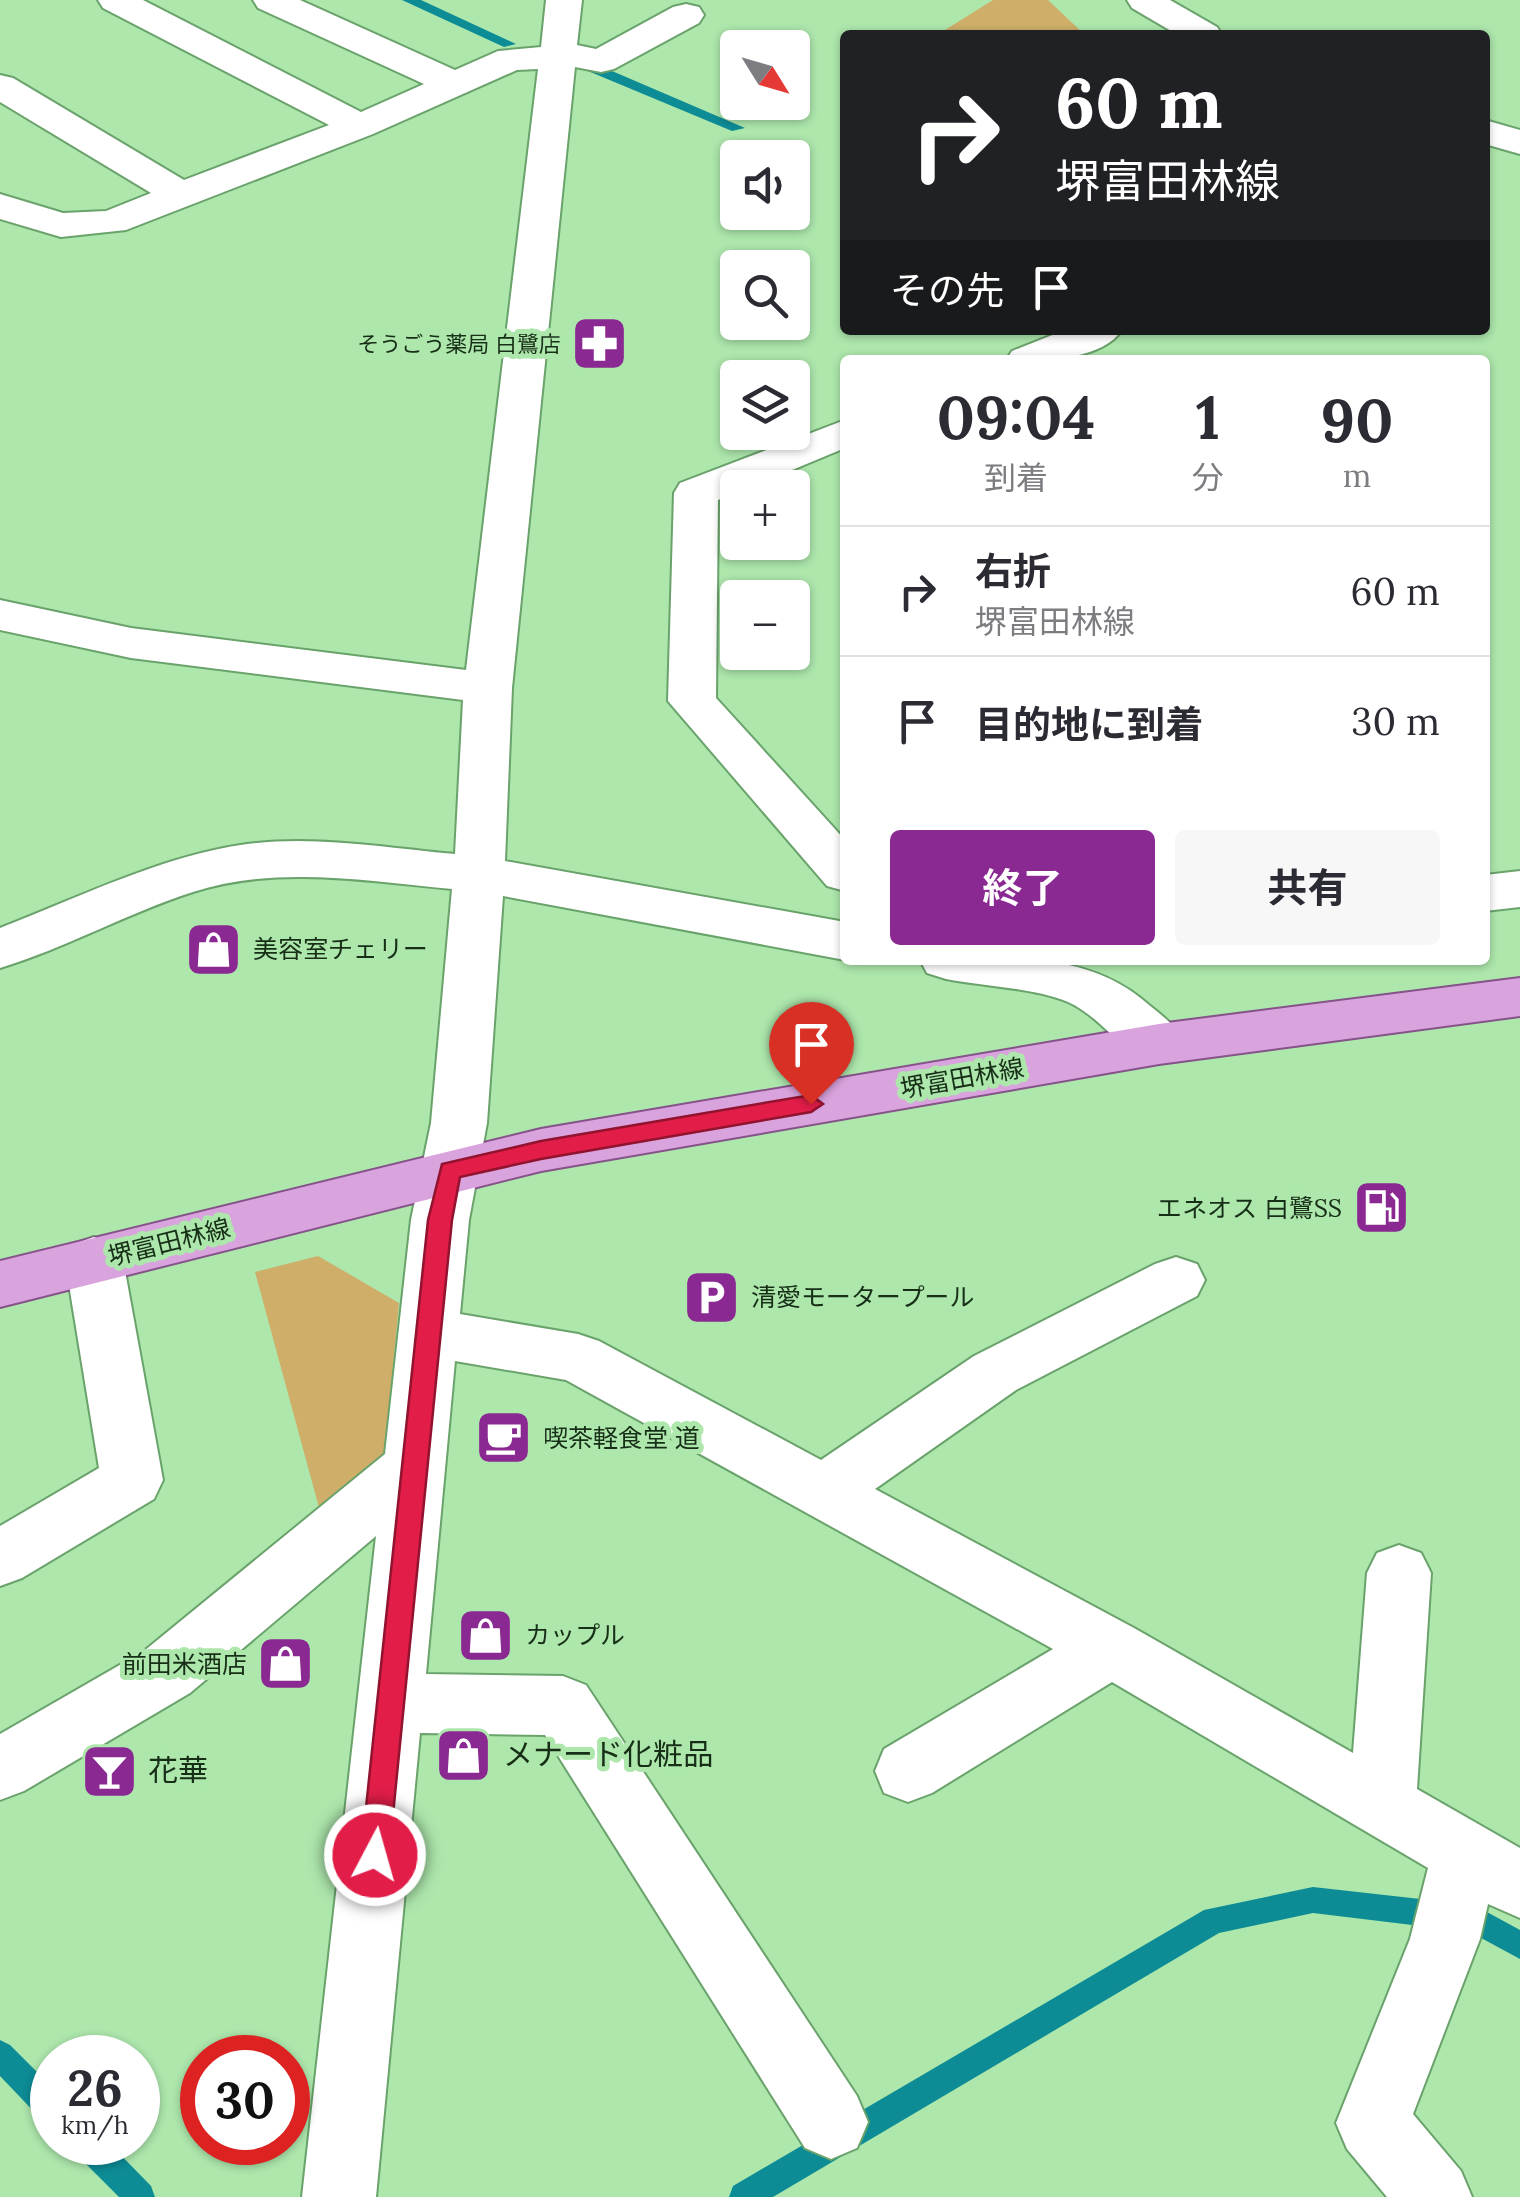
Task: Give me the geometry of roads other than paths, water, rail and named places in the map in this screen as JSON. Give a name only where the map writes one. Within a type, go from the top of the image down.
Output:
[{"type":"main road","name":"堺富田林線","points":[[0,1284],[541,1150],[1159,1044],[1520,997]]},
{"type":"street","points":[[116,0],[360,126]]},
{"type":"street","points":[[272,0],[454,84]]},
{"type":"street","points":[[339,2197],[440,1220],[459,1123],[479,874],[488,688],[564,0]]},
{"type":"street","points":[[1145,0],[1196,30]]},
{"type":"street","points":[[0,206],[60,225],[112,222],[360,126],[511,60],[560,55],[601,61],[686,15]]},
{"type":"street","points":[[0,86],[181,196]]},
{"type":"street","points":[[1490,134],[1520,143]]},
{"type":"street","points":[[1039,355],[1089,335]]},
{"type":"street","points":[[840,436],[696,493],[692,701],[840,867]]},
{"type":"street","points":[[0,616],[132,643],[488,688]]},
{"type":"street","points":[[0,949],[183,876],[248,862],[319,858],[479,874],[840,940]]},
{"type":"street","points":[[1490,892],[1520,889]]},
{"type":"street","points":[[974,965],[1078,984],[1114,1004],[1159,1044]]},
{"type":"street","points":[[0,1559],[132,1480],[94,1260]]},
{"type":"street","points":[[824,1491],[994,1374],[1176,1280]]},
{"type":"street","points":[[429,1334],[578,1358],[1111,1648],[1382,1806],[1472,1891],[1373,2122],[1435,2197]]},
{"type":"street","points":[[0,1769],[167,1672],[415,1466]]},
{"type":"street","points":[[1382,1806],[1399,1573]]},
{"type":"street","points":[[908,1772],[1111,1648]]},
{"type":"street","points":[[391,1704],[563,1706],[831,2122]]},
{"type":"waterway","points":[[409,0],[509,44]]},
{"type":"waterway","points":[[593,68],[737,128]]},
{"type":"waterway","points":[[744,2197],[1214,1920],[1313,1900],[1474,1919],[1520,1945]]},
{"type":"waterway","points":[[0,2055],[30,2086]]},
{"type":"waterway","points":[[109,2165],[140,2197]]},
{"type":"place","name":"そうごう薬局 白鷺店","points":[[600,344]]},
{"type":"place","name":"美容室チェリー","points":[[214,949]]},
{"type":"place","name":"エネオス 白鷺SS","points":[[1381,1208]]},
{"type":"place","name":"清愛モータープール","points":[[712,1297]]},
{"type":"place","name":"喫茶軽食堂 道","points":[[504,1438]]},
{"type":"place","name":"カップル","points":[[486,1635]]},
{"type":"place","name":"前田米酒店","points":[[286,1664]]},
{"type":"place","name":"メナード化粧品","points":[[464,1755]]},
{"type":"place","name":"花華","points":[[109,1771]]}]
